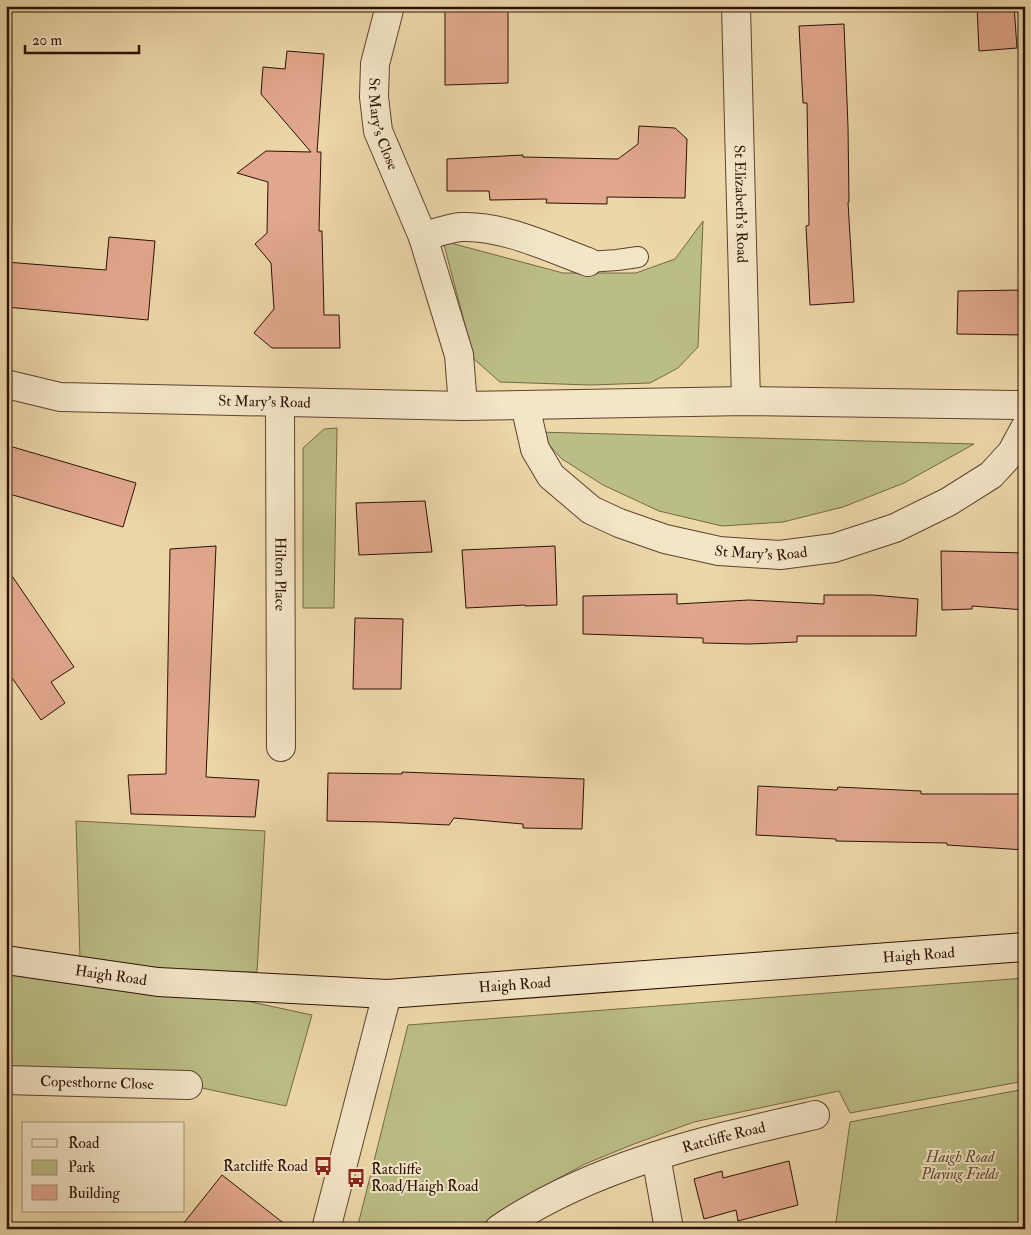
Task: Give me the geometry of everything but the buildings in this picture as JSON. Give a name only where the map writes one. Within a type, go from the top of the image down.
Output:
[{"type":"street","name":"St Mary's Close","points":[[390,6],[375,64],[374,97],[378,131],[423,237],[459,355],[463,406]]},
{"type":"street","name":"St Elizabeth's Road","points":[[736,6],[746,401]]},
{"type":"street","points":[[423,237],[443,230],[461,227],[489,229],[528,240],[588,262]]},
{"type":"street","name":"St Mary's Road","points":[[6,384],[60,397],[463,406],[746,401],[1025,405]]},
{"type":"street","name":"Hilton Place","points":[[280,402],[281,747]]},
{"type":"street","name":"St Mary's Road","points":[[525,405],[536,449],[551,476],[591,510],[620,523],[665,538],[719,551],[780,555],[834,548],[895,528],[948,502],[991,475],[1012,452],[1025,428]]},
{"type":"street","name":"Haigh Road","points":[[6,960],[158,982],[387,994],[1025,947]]},
{"type":"street","points":[[326,1229],[387,994]]},
{"type":"street","name":"Copesthorne Close","points":[[6,1080],[188,1084]]},
{"type":"street","name":"Ratcliffe Road","points":[[499,1229],[566,1190],[621,1167],[723,1136],[815,1115]]},
{"type":"street","points":[[656,1156],[669,1229]]},
{"type":"lane","points":[[588,262],[638,257]]},
{"type":"green space","points":[[703,221],[698,347],[678,368],[650,383],[590,385],[500,382],[474,359],[443,241],[563,273],[636,273],[675,259]]},
{"type":"green space","points":[[337,428],[334,608],[303,608],[303,448],[324,429]]},
{"type":"green space","points":[[537,432],[974,444],[904,483],[843,507],[783,522],[722,526],[659,511],[603,485],[562,459]]},
{"type":"green space","points":[[76,821],[265,831],[257,972],[187,972],[80,959]]},
{"type":"green space","points":[[6,960],[158,982],[312,1015],[286,1106],[188,1085],[6,1080]]},
{"type":"green space","points":[[1025,978],[1025,1081],[850,1113],[839,1091],[694,1122],[585,1164],[533,1192],[476,1229],[357,1229],[408,1025]]},
{"type":"green space","name":"Haigh Road Playing Fields","points":[[1025,1089],[1025,1229],[835,1229],[850,1122]]},
{"type":"place","name":"Ratcliffe Road","points":[[323,1166]]},
{"type":"place","name":"Ratcliffe Road/Haigh Road","points":[[356,1178]]}]
